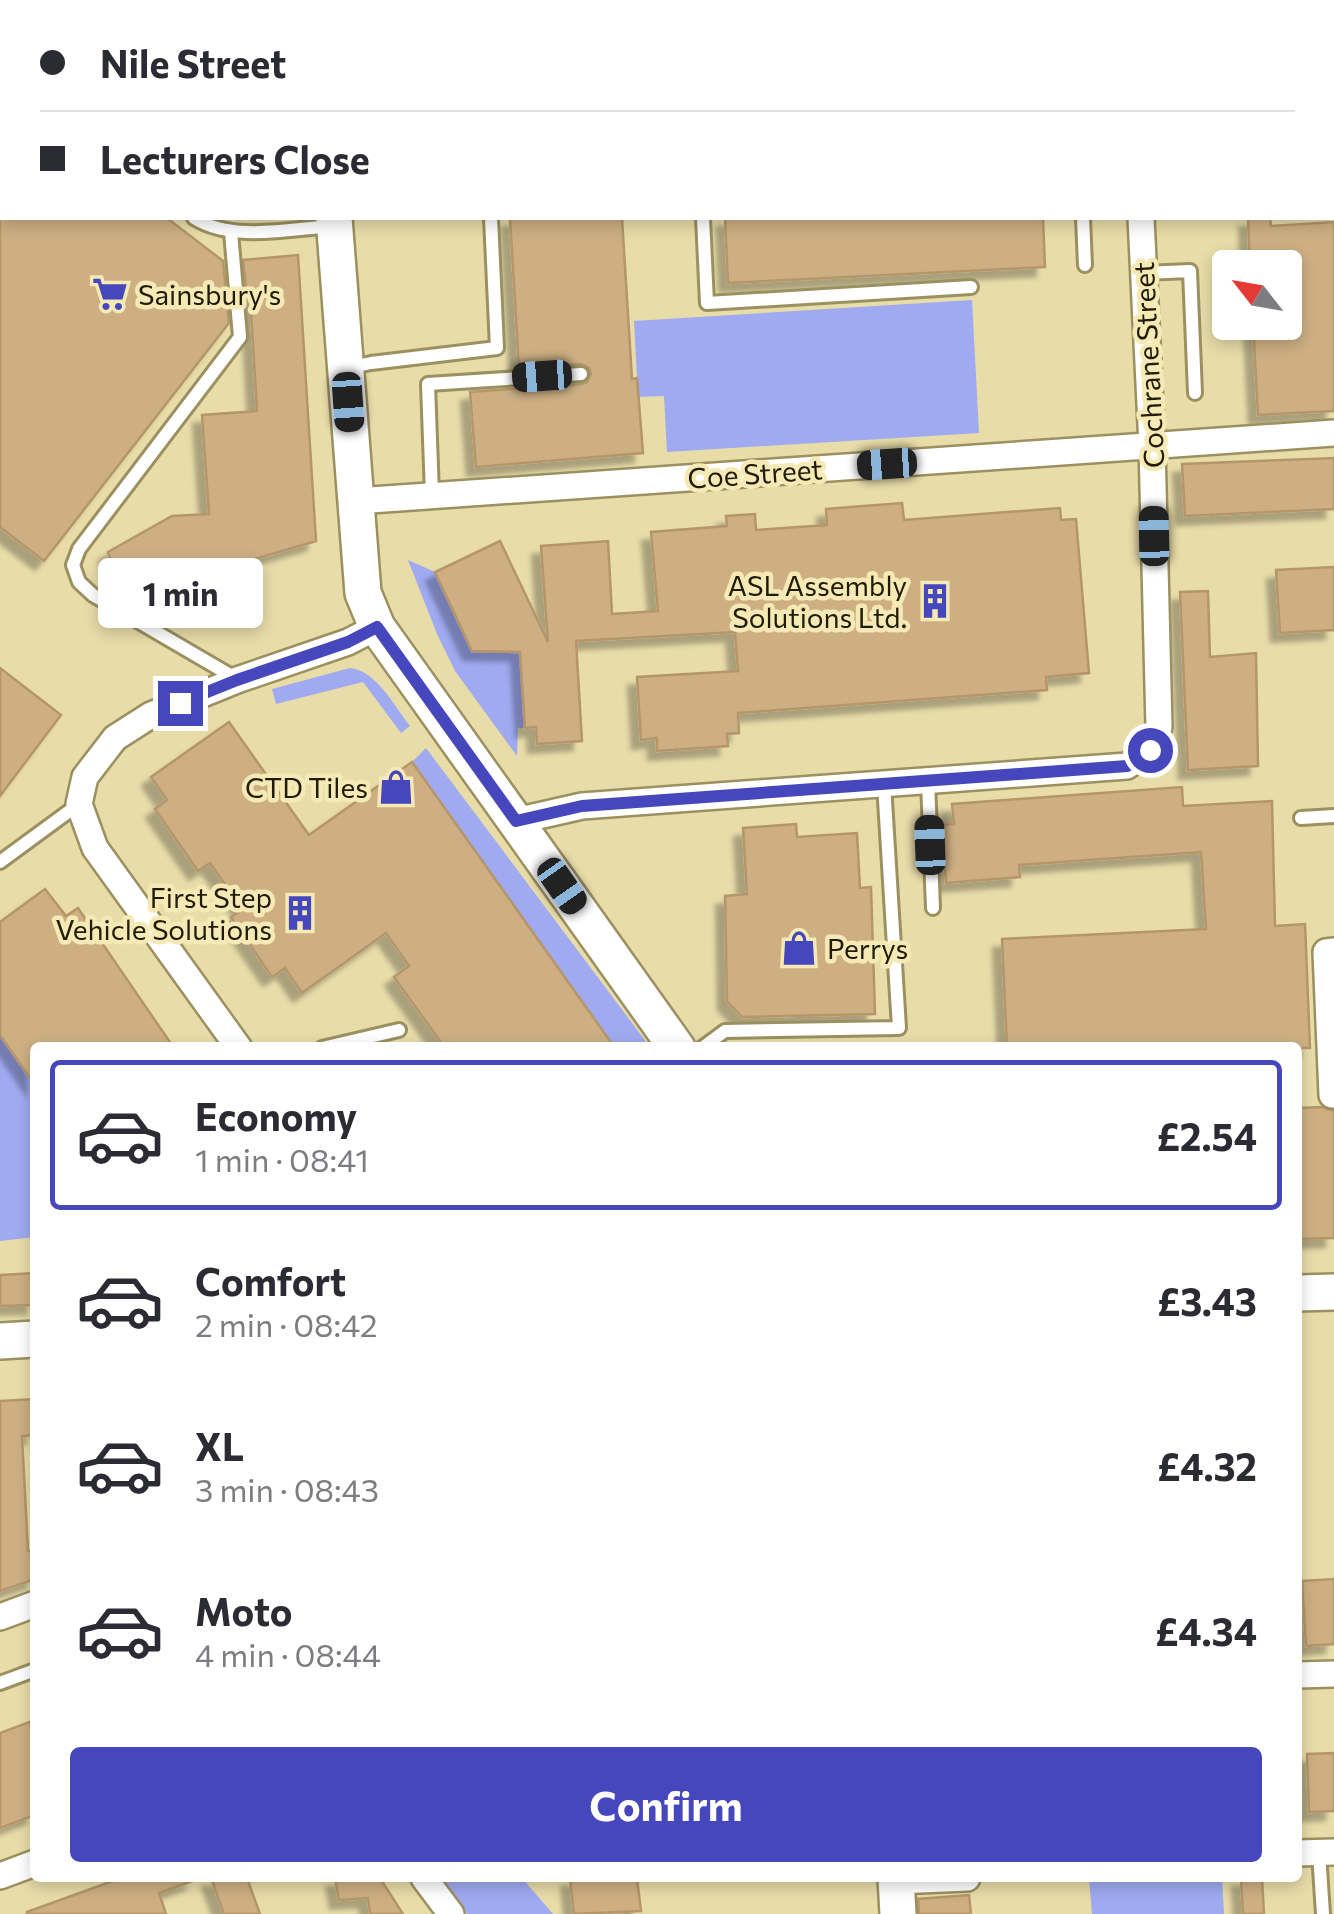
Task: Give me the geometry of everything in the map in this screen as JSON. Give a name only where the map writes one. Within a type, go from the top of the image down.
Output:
[{"type":"street","name":"Cochrane Street","points":[[928,781],[1127,766],[1150,750],[1159,727],[1141,220]]},
{"type":"street","points":[[334,222],[363,594],[377,627],[673,1042]]},
{"type":"street","name":"Coe Street","points":[[356,500],[1334,433]]},
{"type":"street","points":[[235,1042],[95,848],[79,804],[84,777],[115,738],[151,715],[348,642],[377,627]]},
{"type":"street","points":[[516,821],[582,806],[928,781]]},
{"type":"street","points":[[1330,952],[1333,1095]]},
{"type":"street","points":[[1302,1293],[1334,1292]]},
{"type":"street","points":[[0,1341],[30,1339]]},
{"type":"street","points":[[0,1616],[30,1606]]},
{"type":"street","points":[[1302,1675],[1334,1674]]},
{"type":"street","points":[[0,1876],[30,1865]]},
{"type":"street","points":[[427,1882],[450,1914]]},
{"type":"street","points":[[897,1891],[945,1882]]},
{"type":"lane","points":[[197,220],[231,232],[334,222]]},
{"type":"lane","points":[[346,369],[497,348],[491,220]]},
{"type":"lane","points":[[703,220],[707,303],[970,287]]},
{"type":"lane","points":[[1083,220],[1085,265]]},
{"type":"lane","points":[[231,232],[240,337],[79,549],[73,565],[78,582],[93,596],[237,680]]},
{"type":"lane","points":[[1144,273],[1190,271],[1196,393]]},
{"type":"lane","points":[[432,495],[428,384],[580,374]]},
{"type":"lane","points":[[928,781],[934,908]]},
{"type":"lane","points":[[711,1042],[726,1032],[899,1028],[884,784]]},
{"type":"lane","points":[[0,862],[79,804]]},
{"type":"lane","points":[[1301,818],[1334,816]]},
{"type":"lane","points":[[348,1042],[399,1030]]},
{"type":"lane","points":[[0,1683],[30,1672]]},
{"type":"lane","points":[[1317,1853],[1323,1914]]},
{"type":"shaded area","points":[[972,300],[979,433],[667,452],[664,396],[638,397],[634,321]]},
{"type":"shaded area","points":[[408,560],[435,572],[520,651],[525,728],[518,728],[517,756],[455,671]]},
{"type":"shaded area","points":[[350,668],[377,682],[410,726],[401,733],[363,682],[276,704],[272,689]]},
{"type":"shaded area","points":[[426,748],[646,1042],[611,1042],[412,762]]},
{"type":"shaded area","points":[[0,1035],[30,1078],[30,1238],[0,1241]]},
{"type":"shaded area","points":[[440,1882],[525,1882],[553,1914],[467,1914]]},
{"type":"shaded area","points":[[1089,1882],[1222,1882],[1224,1914],[1092,1914]]},
{"type":"building","name":"Sainsbury's","points":[[0,220],[170,220],[223,261],[229,323],[44,561],[0,527]]},
{"type":"building","points":[[510,220],[622,220],[632,379],[637,378],[643,453],[476,467],[470,392],[582,384],[591,374],[581,364],[519,368]]},
{"type":"building","points":[[725,220],[1043,220],[1045,267],[728,283]]},
{"type":"building","points":[[1248,220],[1270,220],[1271,226],[1334,222],[1334,411],[1258,415],[1254,340],[1302,340],[1302,250],[1249,250]]},
{"type":"building","points":[[298,255],[316,541],[122,598],[108,552],[172,516],[209,514],[202,415],[257,411],[250,295],[247,299],[243,260]]},
{"type":"building","points":[[1334,458],[1334,509],[1185,516],[1182,464]]},
{"type":"building","points":[[902,503],[904,520],[1060,508],[1061,520],[1076,519],[1089,673],[1046,677],[1047,690],[738,713],[739,733],[727,734],[728,746],[657,751],[657,738],[641,740],[637,677],[738,671],[735,632],[576,641],[582,741],[537,744],[536,727],[525,728],[520,652],[472,651],[435,572],[500,541],[548,642],[541,546],[608,541],[612,614],[658,611],[651,532],[727,526],[726,516],[755,514],[756,530],[827,525],[826,509]]},
{"type":"building","points":[[1334,567],[1334,630],[1280,633],[1276,570]]},
{"type":"building","points":[[1208,591],[1210,657],[1256,653],[1258,766],[1188,770],[1180,592]]},
{"type":"building","points":[[0,668],[61,715],[0,796]]},
{"type":"building","points":[[229,722],[309,835],[412,762],[611,1042],[441,1042],[394,977],[409,966],[386,933],[302,993],[285,968],[272,977],[231,917],[243,909],[210,863],[198,871],[155,809],[167,800],[151,777]]},
{"type":"building","points":[[1182,787],[1183,806],[1272,801],[1275,926],[1305,924],[1310,1048],[1302,1048],[1302,1042],[1007,1042],[1002,939],[1206,929],[1201,852],[1019,865],[1020,877],[946,883],[942,825],[954,824],[952,804]]},
{"type":"building","name":"Perrys","points":[[796,824],[797,837],[857,833],[860,888],[871,887],[875,1014],[742,1017],[727,1001],[725,896],[747,894],[743,828]]},
{"type":"building","points":[[45,889],[66,916],[78,908],[170,1042],[30,1042],[30,1078],[0,1035],[0,922]]},
{"type":"building","points":[[1302,1108],[1334,1111],[1334,1238],[1302,1239]]},
{"type":"building","points":[[30,1273],[30,1305],[0,1306],[0,1275]]},
{"type":"building","points":[[30,1399],[30,1435],[22,1436],[30,1581],[0,1591],[0,1401]]},
{"type":"building","points":[[1334,1579],[1334,1644],[1306,1646],[1302,1581]]},
{"type":"building","points":[[30,1725],[30,1817],[0,1828],[0,1733]]},
{"type":"building","points":[[1334,1753],[1334,1811],[1309,1812],[1307,1754]]},
{"type":"building","points":[[110,1882],[189,1882],[159,1893],[166,1914],[27,1912]]},
{"type":"building","points":[[212,1882],[248,1882],[260,1914],[224,1914]]},
{"type":"building","points":[[336,1882],[383,1882],[403,1914],[370,1914],[368,1898],[339,1900]]},
{"type":"building","points":[[570,1882],[637,1882],[641,1911],[574,1914]]},
{"type":"building","points":[[1241,1882],[1262,1882],[1264,1914],[1243,1914]]},
{"type":"building","points":[[969,1895],[971,1914],[919,1914],[918,1899]]},
{"type":"place","name":"Sainsbury's","points":[[110,294]]},
{"type":"place","name":"ASL Assembly Solutions Ltd.","points":[[935,601]]},
{"type":"place","name":"CTD Tiles","points":[[396,787]]},
{"type":"place","name":"First Step Vehicle Solutions","points":[[300,913]]},
{"type":"place","name":"Perrys","points":[[799,948]]},
{"type":"route","points":[[180,703],[348,642],[377,627],[516,821],[582,806],[1127,766],[1150,750]]}]
